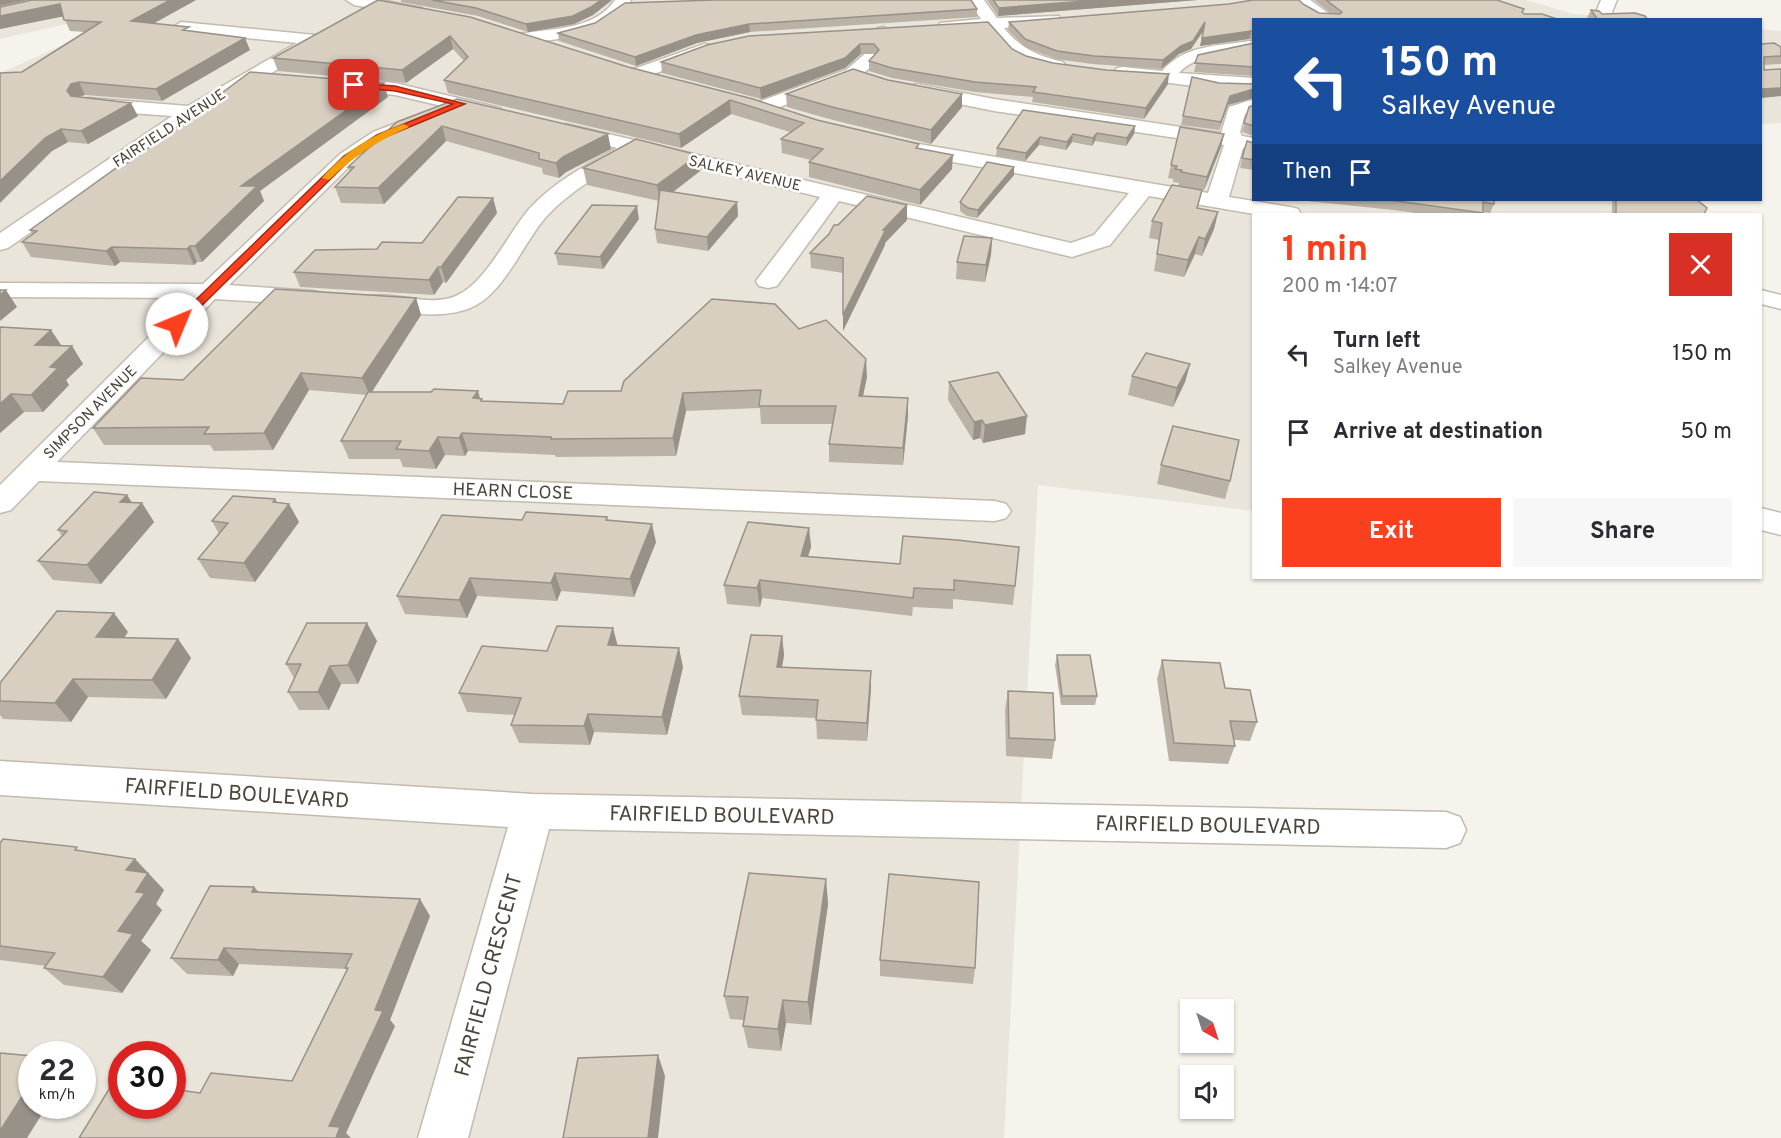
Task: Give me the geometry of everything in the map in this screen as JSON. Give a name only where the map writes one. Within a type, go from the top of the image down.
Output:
[{"type":"street","points":[[976,0],[1018,53],[1030,60],[1075,68]]},
{"type":"street","points":[[1301,0],[1310,9],[1326,18]]},
{"type":"street","points":[[1606,18],[1604,12],[1609,0]]},
{"type":"street","points":[[560,49],[518,35],[585,29],[598,24],[626,3]]},
{"type":"street","points":[[355,8],[377,5],[425,8]]},
{"type":"street","points":[[927,29],[1075,17]]},
{"type":"street","points":[[181,27],[315,40]]},
{"type":"street","name":"FAIRFIELD AVENUE","points":[[0,243],[191,112],[335,28]]},
{"type":"street","points":[[861,33],[905,30]]},
{"type":"street","points":[[762,107],[861,77],[884,32]]},
{"type":"street","points":[[637,74],[722,43]]},
{"type":"street","points":[[1167,76],[1179,62],[1191,56],[1249,46]]},
{"type":"street","points":[[615,67],[671,83]]},
{"type":"street","points":[[1103,71],[1217,83],[1252,84]]},
{"type":"street","points":[[251,77],[284,80]]},
{"type":"street","points":[[318,82],[395,89],[507,115]]},
{"type":"street","points":[[898,87],[994,105],[1244,143]]},
{"type":"street","points":[[740,101],[794,117]]},
{"type":"street","points":[[85,103],[191,112]]},
{"type":"street","name":"SIMPSON AVENUE","points":[[0,502],[209,291],[347,158],[380,136],[461,104]]},
{"type":"street","points":[[1244,143],[1230,132],[1236,111],[1252,106]]},
{"type":"street","name":"SALKEY AVENUE","points":[[542,124],[1072,250],[1102,240],[1143,190]]},
{"type":"street","points":[[1216,203],[1244,143]]},
{"type":"street","points":[[891,144],[1216,203],[1283,213]]},
{"type":"street","points":[[0,290],[209,291],[439,306],[463,303],[479,293],[538,213],[575,179],[634,147]]},
{"type":"street","points":[[768,282],[833,194]]},
{"type":"street","points":[[1762,297],[1781,302]]},
{"type":"street","name":"HEARN CLOSE","points":[[31,471],[995,511]]},
{"type":"street","points":[[1762,519],[1781,524]]},
{"type":"street","name":"FAIRFIELD BOULEVARD","points":[[0,778],[533,811],[1446,830]]},
{"type":"street","name":"FAIRFIELD CRESCENT","points":[[443,1138],[533,811]]},
{"type":"shaded area","points":[[0,0],[1526,0],[1573,14],[1627,18],[1252,18],[1252,201],[1658,201],[1652,213],[1252,213],[1252,511],[1038,485],[1004,1138],[0,1138],[0,73],[133,14],[120,12],[0,39]]},
{"type":"shaded area","points":[[1762,29],[1781,31],[1781,123],[1762,124]]},
{"type":"building","points":[[32,0],[170,0],[131,21],[189,27],[183,30],[245,38],[156,89],[79,82],[71,84],[67,91],[71,96],[131,103],[81,131],[61,129],[45,138],[0,181],[0,73],[22,72],[101,22],[64,20],[60,4],[0,16],[0,7]]},
{"type":"building","points":[[378,0],[470,17],[628,67],[753,99],[817,120],[919,144],[916,148],[953,155],[920,190],[809,162],[823,149],[781,139],[804,123],[730,100],[679,134],[444,80],[468,57],[450,36],[402,70],[273,58]]},
{"type":"building","points":[[432,0],[601,0],[573,16],[526,24],[476,8]]},
{"type":"building","points":[[714,0],[971,0],[977,9],[749,24],[696,35],[635,57],[558,33],[595,23],[625,3]]},
{"type":"building","points":[[993,0],[1098,0],[999,8]]},
{"type":"building","points":[[1253,0],[1299,0],[1319,13],[1340,14],[1342,12],[1326,0],[1497,0],[1524,9],[1522,12],[1524,14],[1542,14],[1554,18],[1252,18],[1252,31],[1202,38],[1205,22],[1193,41],[1181,46],[1163,60],[1094,56],[1057,51],[1025,39],[1009,22],[1229,4]]},
{"type":"building","points":[[1591,10],[1602,14],[1635,13],[1646,18],[1597,18]]},
{"type":"building","points":[[988,22],[1012,49],[1026,56],[1053,63],[1106,70],[1169,74],[1146,108],[1033,92],[1036,87],[975,82],[892,68],[869,61],[879,50],[874,44],[860,44],[845,58],[760,88],[661,62],[707,45],[749,36]]},
{"type":"building","points":[[1252,43],[1252,67],[1195,63],[1198,55]]},
{"type":"building","points":[[1774,43],[1781,47],[1781,56],[1764,57],[1764,70],[1781,69],[1781,88],[1762,89],[1762,44]]},
{"type":"building","points":[[853,69],[888,80],[962,94],[931,130],[786,94]]},
{"type":"building","points":[[250,72],[384,83],[241,186],[257,186],[195,246],[187,249],[112,247],[106,251],[22,242],[37,231],[30,230],[123,163],[128,163]]},
{"type":"building","points":[[1192,77],[1219,83],[1252,84],[1252,90],[1230,96],[1221,122],[1183,116]]},
{"type":"building","points":[[457,99],[608,134],[563,157],[556,163],[539,159],[539,153],[442,126],[378,188],[335,187],[354,167],[348,167],[397,122]]},
{"type":"building","points":[[1252,106],[1252,125],[1244,123],[1249,107]]},
{"type":"building","points":[[1023,110],[1135,126],[1127,138],[1097,133],[1093,138],[1073,134],[1067,142],[1040,137],[1026,153],[997,148]]},
{"type":"building","points":[[1180,127],[1224,134],[1207,177],[1181,172],[1182,170],[1175,169],[1177,166],[1171,165]]},
{"type":"building","points":[[636,139],[698,155],[657,185],[583,168]]},
{"type":"building","points":[[1247,141],[1252,142],[1252,160],[1242,158]]},
{"type":"building","points":[[987,162],[1014,167],[978,210],[968,208],[960,202]]},
{"type":"building","points":[[1172,185],[1202,190],[1197,208],[1218,212],[1205,239],[1199,237],[1188,260],[1157,254],[1162,223],[1152,221]]},
{"type":"building","points":[[660,190],[737,202],[707,237],[655,229]]},
{"type":"building","points":[[867,196],[907,205],[883,230],[885,231],[843,315],[843,258],[810,253],[829,234],[834,225],[838,225]]},
{"type":"building","points":[[458,197],[493,198],[429,280],[294,272],[315,250],[377,249],[382,242],[422,243]]},
{"type":"building","points":[[1397,201],[1494,201],[1494,204],[1483,202],[1483,213]]},
{"type":"building","points":[[1616,201],[1698,201],[1707,208],[1704,213],[1616,213]]},
{"type":"building","points":[[592,205],[637,206],[600,257],[555,253]]},
{"type":"building","points":[[964,236],[992,238],[986,265],[957,262]]},
{"type":"building","points":[[275,289],[416,298],[362,378],[301,373],[264,433],[204,434],[209,427],[93,428],[141,378],[183,380]]},
{"type":"building","points":[[712,299],[775,304],[799,329],[826,320],[866,359],[859,396],[908,398],[903,448],[829,444],[836,406],[759,406],[761,390],[683,393],[673,438],[551,439],[551,437],[462,433],[459,438],[438,437],[429,451],[396,449],[401,441],[341,441],[368,392],[431,392],[434,389],[478,391],[473,398],[482,399],[481,401],[563,404],[568,391],[621,391],[624,381]]},
{"type":"building","points":[[0,327],[51,330],[35,345],[72,346],[50,367],[58,368],[31,395],[11,394],[0,404]]},
{"type":"building","points":[[1146,353],[1190,364],[1177,388],[1132,376]]},
{"type":"building","points":[[998,372],[1027,416],[985,425],[982,420],[974,422],[949,382]]},
{"type":"building","points":[[1173,426],[1239,440],[1230,481],[1161,465]]},
{"type":"building","points":[[94,492],[127,495],[120,502],[142,503],[87,565],[38,561],[67,531],[58,530]]},
{"type":"building","points":[[233,496],[275,499],[273,502],[289,504],[244,563],[198,559],[228,523],[212,521]]},
{"type":"building","points":[[526,512],[607,517],[606,520],[652,524],[630,579],[555,573],[551,583],[470,578],[459,600],[397,596],[442,515],[522,520]]},
{"type":"building","points":[[748,522],[809,528],[801,556],[900,564],[903,536],[1019,547],[1015,586],[954,580],[954,590],[914,588],[913,598],[760,580],[757,588],[724,585]]},
{"type":"building","points":[[57,611],[114,613],[96,637],[178,639],[152,680],[73,679],[55,703],[0,701],[0,683]]},
{"type":"building","points":[[307,623],[367,623],[348,665],[330,666],[318,692],[288,692],[301,664],[286,664]]},
{"type":"building","points":[[557,626],[613,628],[608,645],[679,648],[662,717],[588,714],[584,726],[511,725],[521,698],[459,693],[482,646],[547,651]]},
{"type":"building","points":[[751,635],[782,636],[777,667],[871,671],[867,723],[816,720],[818,700],[739,696]]},
{"type":"building","points":[[1057,655],[1090,655],[1097,696],[1062,696]]},
{"type":"building","points":[[1162,660],[1220,663],[1225,688],[1250,690],[1257,722],[1230,721],[1235,746],[1174,743]]},
{"type":"building","points":[[1008,691],[1053,693],[1055,740],[1009,738]]},
{"type":"building","points":[[3,839],[77,847],[75,850],[135,859],[126,870],[148,873],[136,892],[145,893],[118,931],[133,934],[103,977],[44,968],[55,953],[0,946],[0,843]]},
{"type":"building","points":[[749,873],[826,879],[808,1002],[783,1000],[778,1029],[743,1026],[748,997],[724,996]]},
{"type":"building","points":[[889,874],[979,882],[975,968],[880,960]]},
{"type":"building","points":[[210,886],[254,887],[252,892],[420,899],[375,1010],[383,1011],[329,1126],[340,1127],[336,1138],[79,1138],[91,1119],[96,1119],[96,1110],[108,1091],[108,1119],[186,1119],[186,1091],[200,1093],[211,1073],[292,1081],[348,968],[345,968],[352,954],[224,948],[218,960],[171,958]]},
{"type":"building","points":[[0,1053],[18,1055],[18,1103],[0,1131]]},
{"type":"building","points":[[658,1055],[648,1138],[563,1138],[578,1058]]},
{"type":"slow traffic","points":[[326,178],[347,158],[380,136],[404,127]]},
{"type":"route","points":[[177,324],[347,158],[380,136],[461,104],[395,89],[354,85]]}]
